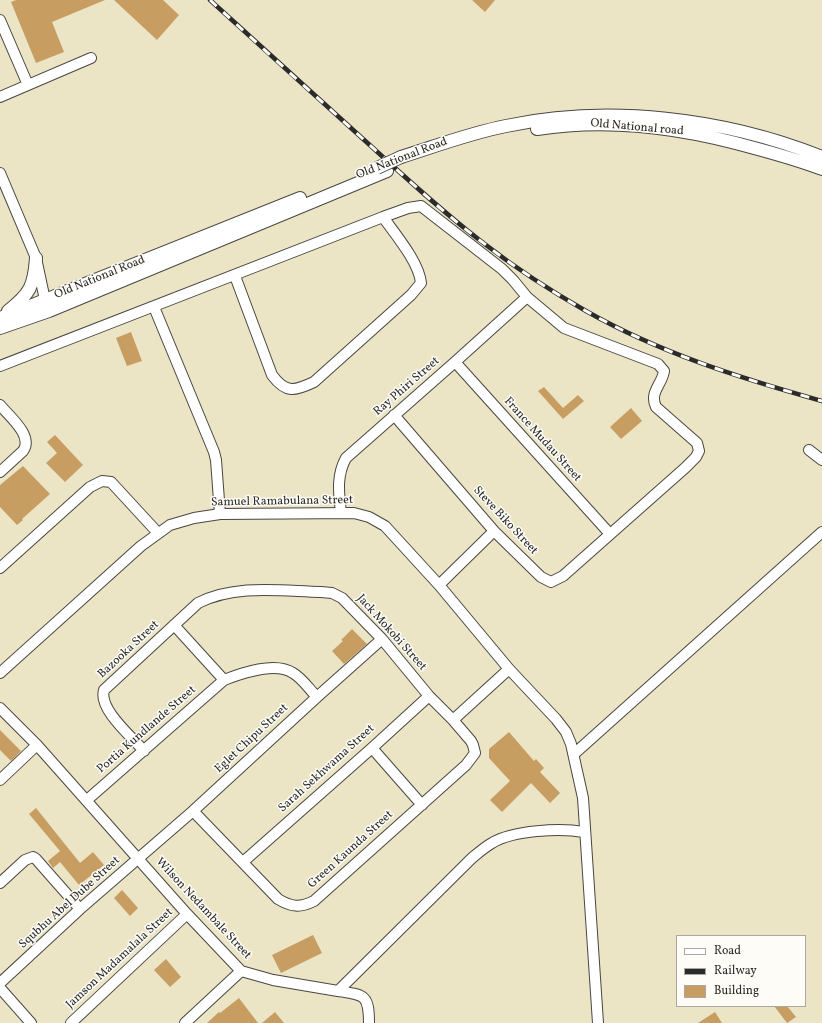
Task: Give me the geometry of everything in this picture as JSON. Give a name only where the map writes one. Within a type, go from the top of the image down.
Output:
[{"type":"main road","name":"Old National Road","points":[[0,328],[47,306],[462,137],[506,126],[555,118],[607,115],[668,118],[734,130],[798,148],[822,157]]},
{"type":"main road","name":"Old National road","points":[[402,161],[507,133],[546,127],[610,124],[666,128],[716,138],[775,153],[822,169]]},
{"type":"main road","points":[[0,317],[23,298],[29,290],[34,278],[36,258]]},
{"type":"main road","name":"Old National Road","points":[[0,317],[47,306]]},
{"type":"street","points":[[0,20],[28,86]]},
{"type":"street","points":[[0,97],[91,58]]},
{"type":"street","points":[[0,173],[36,258],[47,306]]},
{"type":"street","points":[[0,366],[235,276],[383,217],[408,208],[421,206],[502,269],[526,297],[564,328],[658,364],[664,371],[662,379],[653,396],[653,402],[656,407],[697,443],[699,447],[698,454],[610,534]]},
{"type":"street","points":[[235,276],[272,375],[278,384],[286,389],[300,388],[314,382],[412,295],[420,283],[420,277],[415,264],[383,217]]},
{"type":"street","name":"Ray Phiri Street","points":[[341,513],[338,477],[346,458],[526,297]]},
{"type":"street","points":[[154,307],[214,452],[216,460],[220,514]]},
{"type":"street","name":"France Mudau Street","points":[[455,362],[610,534]]},
{"type":"street","points":[[0,405],[24,432],[26,448],[0,472]]},
{"type":"street","name":"Steve Biko Street","points":[[394,415],[494,531],[541,577],[547,581],[552,582],[564,576],[610,534]]},
{"type":"street","points":[[809,450],[822,460]]},
{"type":"street","points":[[0,568],[90,487],[102,481],[111,482],[158,533]]},
{"type":"street","name":"Samuel Ramabulana Street","points":[[0,673],[141,546],[170,525],[180,521],[220,514],[341,513],[362,514],[376,520],[385,526],[438,585],[509,670],[556,719],[566,732],[574,754],[583,798],[584,832],[598,1023]]},
{"type":"street","points":[[438,585],[494,531]]},
{"type":"street","points":[[574,754],[822,532]]},
{"type":"street","name":"Jack Mokobi Street","points":[[174,625],[198,603],[224,594],[247,590],[332,593],[342,598],[382,639],[429,696],[453,720]]},
{"type":"street","points":[[174,625],[224,680],[244,672],[269,668],[281,669],[292,672],[317,697]]},
{"type":"street","name":"Bazooka Street","points":[[144,751],[108,711],[102,698],[106,688],[174,625]]},
{"type":"street","name":"Eglet Chipu Street","points":[[139,859],[382,639]]},
{"type":"street","points":[[453,720],[509,670]]},
{"type":"street","name":"Portia Kundlande Street","points":[[87,800],[224,680]]},
{"type":"street","name":"Sarah Sekhwama Street","points":[[243,862],[429,696]]},
{"type":"street","name":"Wilson Nedambale Street","points":[[0,708],[37,745],[187,914],[241,971],[274,980],[358,994],[364,997],[368,1003],[369,1023]]},
{"type":"street","name":"Green Kaunda Street","points":[[193,811],[278,899],[286,904],[296,906],[305,905],[314,901],[466,766],[475,754],[473,745],[453,720]]},
{"type":"street","points":[[0,780],[37,745]]},
{"type":"street","points":[[372,748],[422,805]]},
{"type":"street","points":[[338,991],[472,858],[493,842],[514,835],[541,832],[562,830],[584,832]]},
{"type":"street","points":[[0,883],[25,860],[33,858],[36,859],[80,908]]},
{"type":"street","name":"Squbhu Abel Dube Street","points":[[0,983],[80,908],[139,859]]},
{"type":"street","name":"Jamson Madamalala Street","points":[[70,1023],[187,914]]},
{"type":"street","points":[[185,1023],[241,971]]},
{"type":"street","points":[[0,988],[31,1023]]},
{"type":"building","points":[[16,0],[105,0],[52,22],[64,52],[36,63],[11,2]]},
{"type":"building","points":[[114,0],[163,0],[179,15],[157,40]]},
{"type":"building","points":[[472,0],[495,0],[485,12]]},
{"type":"building","points":[[131,332],[142,361],[127,366],[116,338]]},
{"type":"building","points":[[544,387],[563,408],[578,395],[584,401],[563,419],[538,391]]},
{"type":"building","points":[[631,408],[642,421],[621,439],[610,427]]},
{"type":"building","points":[[55,435],[83,465],[65,482],[46,463],[57,453],[47,442]]},
{"type":"building","points":[[23,466],[50,494],[17,525],[0,507],[0,485]]},
{"type":"building","points":[[352,629],[367,644],[344,664],[332,651],[343,641],[341,640]]},
{"type":"building","points":[[0,730],[21,751],[11,761],[0,750]]},
{"type":"building","points":[[509,732],[534,761],[536,759],[544,768],[540,772],[560,793],[550,803],[531,783],[502,812],[490,800],[510,781],[489,758],[489,749]]},
{"type":"building","points":[[36,808],[80,863],[93,852],[104,865],[79,885],[60,862],[53,868],[48,861],[60,851],[29,814]]},
{"type":"building","points":[[122,890],[138,908],[130,916],[114,898]]},
{"type":"building","points":[[313,935],[322,953],[281,973],[272,955]]},
{"type":"building","points":[[166,959],[181,977],[170,987],[154,970]]},
{"type":"building","points":[[239,998],[258,1023],[207,1023],[219,1012],[220,1013]]},
{"type":"building","points":[[775,1007],[788,1007],[796,1017],[787,1023]]},
{"type":"building","points":[[275,1012],[284,1023],[262,1023]]},
{"type":"building","points":[[715,1012],[722,1023],[698,1023]]},
{"type":"railway","points":[[210,0],[438,206],[486,245],[534,280],[586,311],[643,340],[701,363],[822,401]]}]
